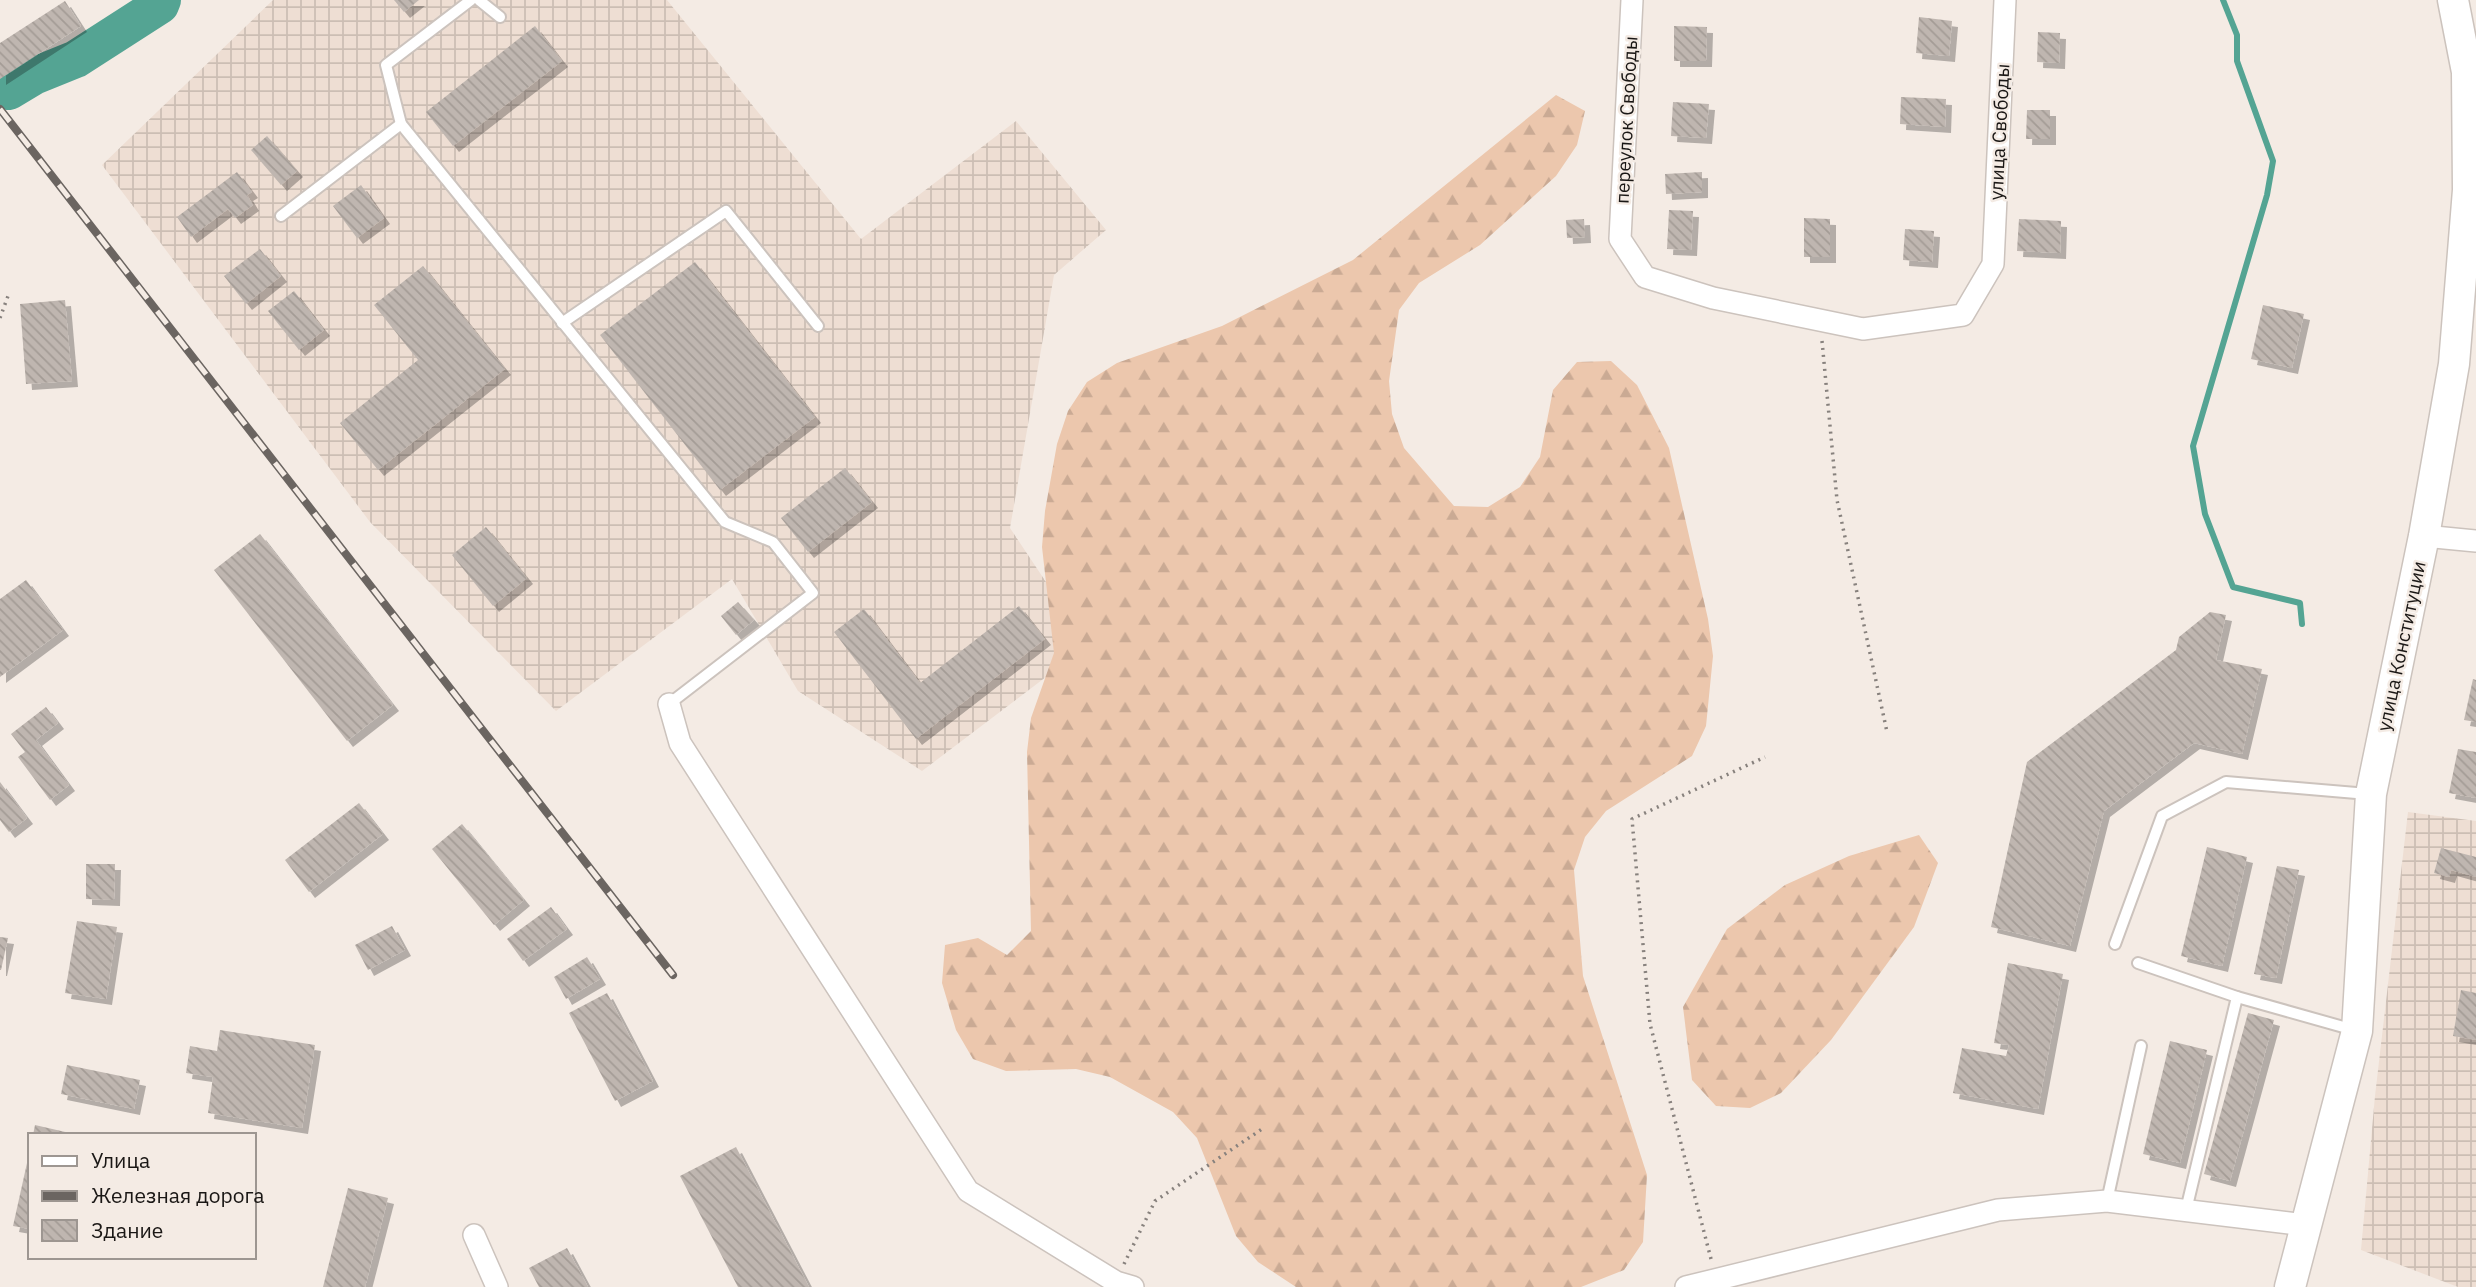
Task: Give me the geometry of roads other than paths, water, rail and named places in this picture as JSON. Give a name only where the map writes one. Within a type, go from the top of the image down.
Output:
[{"type":"main road","name":"улица Конституции","points":[[2290,1287],[2357,1031],[2371,794],[2424,536],[2454,363],[2468,190],[2467,72],[2453,0]]},
{"type":"street","name":"переулок Свободы","points":[[1632,0],[1620,239],[1645,276],[1713,298],[1820,320]]},
{"type":"street","name":"улица Свободы","points":[[1820,320],[1863,329],[1963,315],[1993,264],[2005,0]]},
{"type":"street","points":[[2424,536],[2476,541]]},
{"type":"street","points":[[669,704],[680,743],[968,1191],[1125,1284]]},
{"type":"street","points":[[1686,1287],[1998,1210],[2107,1201],[2305,1226]]},
{"type":"street","points":[[474,1235],[498,1287]]},
{"type":"lane","points":[[471,0],[386,65],[401,124],[725,522],[774,542],[813,593],[669,704]]},
{"type":"lane","points":[[479,0],[500,17]]},
{"type":"lane","points":[[281,216],[401,124]]},
{"type":"lane","points":[[562,323],[726,211],[818,326]]},
{"type":"lane","points":[[2115,944],[2162,816],[2226,782],[2371,794]]},
{"type":"lane","points":[[2138,963],[2236,997],[2357,1031]]},
{"type":"lane","points":[[2186,1210],[2236,997]]},
{"type":"lane","points":[[2107,1201],[2141,1046]]},
{"type":"waterway","points":[[9,91],[34,76],[76,59],[160,5],[162,0]]},
{"type":"waterway","points":[[2223,0],[2237,35],[2237,61],[2273,161],[2267,195],[2193,446],[2205,514],[2233,587],[2300,603],[2302,624]]},
{"type":"railway","points":[[0,109],[673,975]]}]
